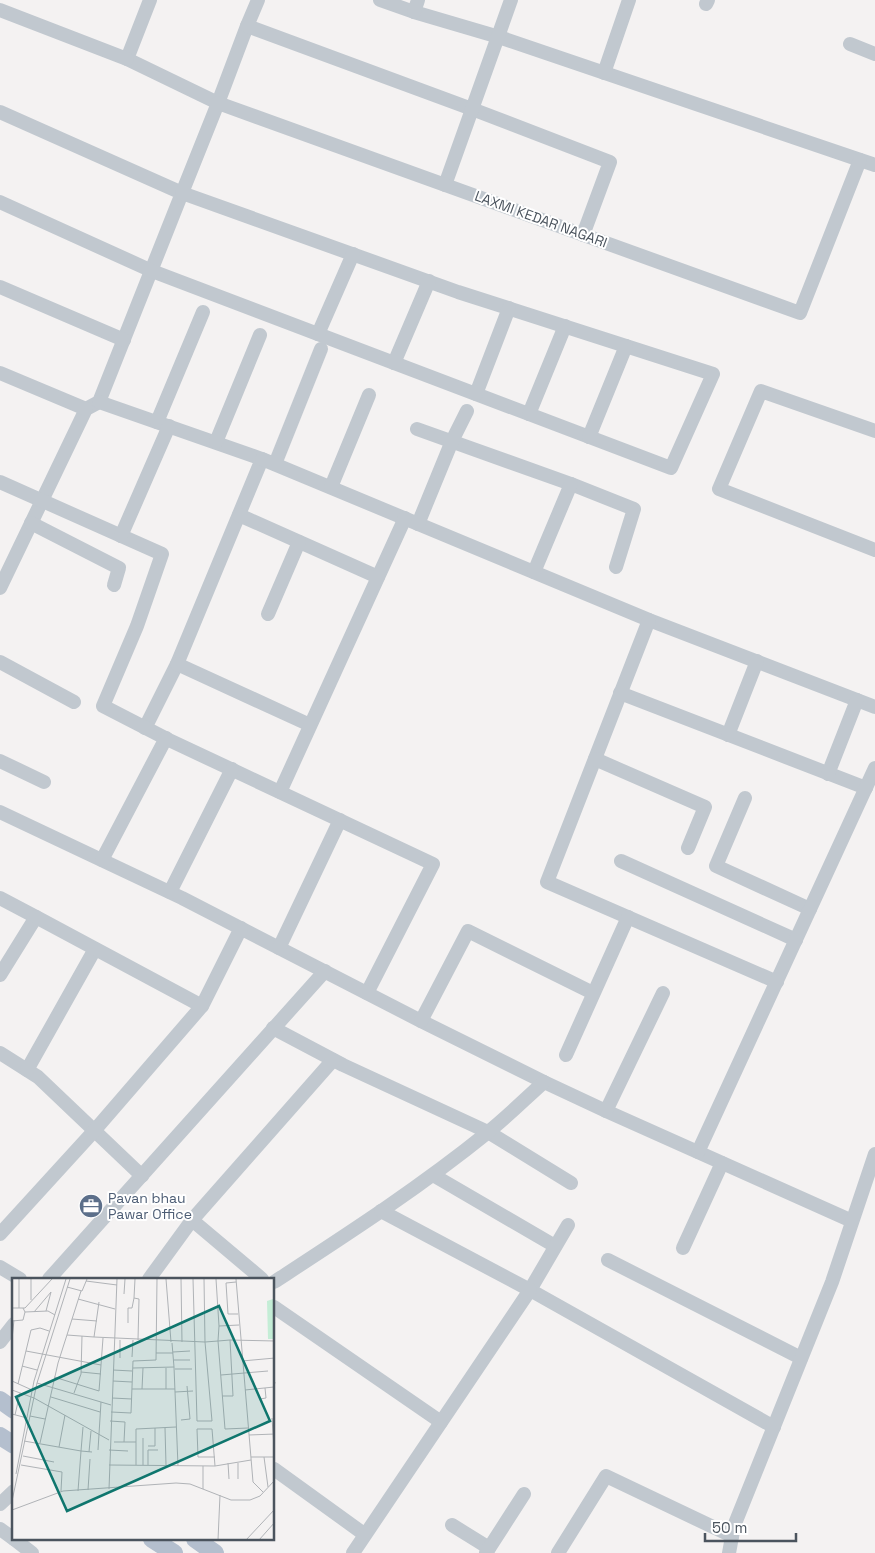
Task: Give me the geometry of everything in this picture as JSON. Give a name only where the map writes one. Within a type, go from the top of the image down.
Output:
[{"type":"main road","points":[[0,1400],[12,1409]]},
{"type":"main road","points":[[0,1436],[12,1444]]},
{"type":"main road","points":[[196,1540],[215,1553]]},
{"type":"street","points":[[127,59],[150,0]]},
{"type":"street","points":[[0,588],[86,409],[99,402],[258,0]]},
{"type":"street","points":[[380,0],[416,6],[499,37],[875,165]]},
{"type":"street","points":[[445,185],[511,0]]},
{"type":"street","points":[[604,73],[629,0]]},
{"type":"street","name":"LAXMI KEDAR NAGARI","points":[[0,10],[127,59],[218,103],[800,313],[860,160]]},
{"type":"street","points":[[247,26],[610,162],[583,234]]},
{"type":"street","points":[[850,44],[875,54]]},
{"type":"street","points":[[0,112],[182,193],[429,281],[713,374],[671,468],[152,271],[0,202]]},
{"type":"street","points":[[318,334],[353,254]]},
{"type":"street","points":[[394,362],[429,281]]},
{"type":"street","points":[[0,287],[124,340]]},
{"type":"street","points":[[476,394],[509,308]]},
{"type":"street","points":[[121,536],[203,312]]},
{"type":"street","points":[[529,414],[565,326]]},
{"type":"street","points":[[216,442],[260,335]]},
{"type":"street","points":[[589,437],[626,346]]},
{"type":"street","points":[[145,728],[177,664],[239,515],[269,461],[321,349]]},
{"type":"street","points":[[0,373],[86,409]]},
{"type":"street","points":[[875,431],[761,391],[719,489],[875,550]]},
{"type":"street","points":[[331,487],[369,395]]},
{"type":"street","points":[[99,402],[269,461],[649,620],[875,707]]},
{"type":"street","points":[[418,524],[452,441],[467,411]]},
{"type":"street","points":[[417,429],[571,484],[634,509],[616,567]]},
{"type":"street","points":[[0,482],[162,554],[137,626],[103,706],[145,728],[433,864],[367,993]]},
{"type":"street","points":[[534,572],[571,484]]},
{"type":"street","points":[[239,515],[378,577]]},
{"type":"street","points":[[280,792],[405,518]]},
{"type":"street","points":[[31,523],[119,568],[114,585]]},
{"type":"street","points":[[268,614],[299,542]]},
{"type":"street","points":[[649,620],[547,882],[777,982]]},
{"type":"street","points":[[728,735],[757,661]]},
{"type":"street","points":[[0,662],[74,702]]},
{"type":"street","points":[[177,664],[310,725]]},
{"type":"street","points":[[620,693],[866,788]]},
{"type":"street","points":[[828,774],[856,700]]},
{"type":"street","points":[[102,860],[166,738]]},
{"type":"street","points":[[595,759],[705,807],[688,848]]},
{"type":"street","points":[[0,761],[44,782]]},
{"type":"street","points":[[698,1152],[875,768]]},
{"type":"street","points":[[170,892],[232,769]]},
{"type":"street","points":[[745,798],[716,866],[810,909]]},
{"type":"street","points":[[0,812],[170,892],[544,1082],[852,1221]]},
{"type":"street","points":[[279,948],[340,820]]},
{"type":"street","points":[[621,862],[796,940]]},
{"type":"street","points":[[0,898],[202,1006]]},
{"type":"street","points":[[0,975],[36,917]]},
{"type":"street","points":[[566,1055],[628,917]]},
{"type":"street","points":[[0,1234],[202,1006],[241,928]]},
{"type":"street","points":[[421,1021],[468,931],[594,993]]},
{"type":"street","points":[[26,1070],[95,949]]},
{"type":"street","points":[[50,1278],[325,971]]},
{"type":"street","points":[[606,1111],[663,993]]},
{"type":"street","points":[[273,1028],[333,1060],[488,1132],[571,1183]]},
{"type":"street","points":[[0,1054],[38,1077],[142,1176]]},
{"type":"street","points":[[150,1278],[192,1220],[333,1060]]},
{"type":"street","points":[[275,1281],[433,1175],[488,1132],[544,1082]]},
{"type":"street","points":[[729,1553],[734,1526],[832,1282],[875,1154]]},
{"type":"street","points":[[683,1248],[722,1163]]},
{"type":"street","points":[[433,1175],[555,1246]]},
{"type":"street","points":[[382,1211],[530,1290],[774,1427]]},
{"type":"street","points":[[192,1220],[261,1278]]},
{"type":"street","points":[[353,1553],[530,1290],[568,1225]]},
{"type":"street","points":[[608,1260],[801,1358]]},
{"type":"street","points":[[0,1267],[18,1278]]},
{"type":"street","points":[[275,1308],[441,1422]]},
{"type":"street","points":[[0,1342],[12,1327]]},
{"type":"street","points":[[275,1470],[364,1534]]},
{"type":"street","points":[[558,1553],[606,1476],[732,1536]]},
{"type":"street","points":[[0,1504],[12,1493]]},
{"type":"street","points":[[452,1525],[488,1550],[524,1494]]},
{"type":"street","points":[[0,1529],[12,1538]]},
{"type":"street","points":[[15,1540],[32,1553]]},
{"type":"place","name":"Pavan bhau Pawar Office","points":[[91,1206]]}]
